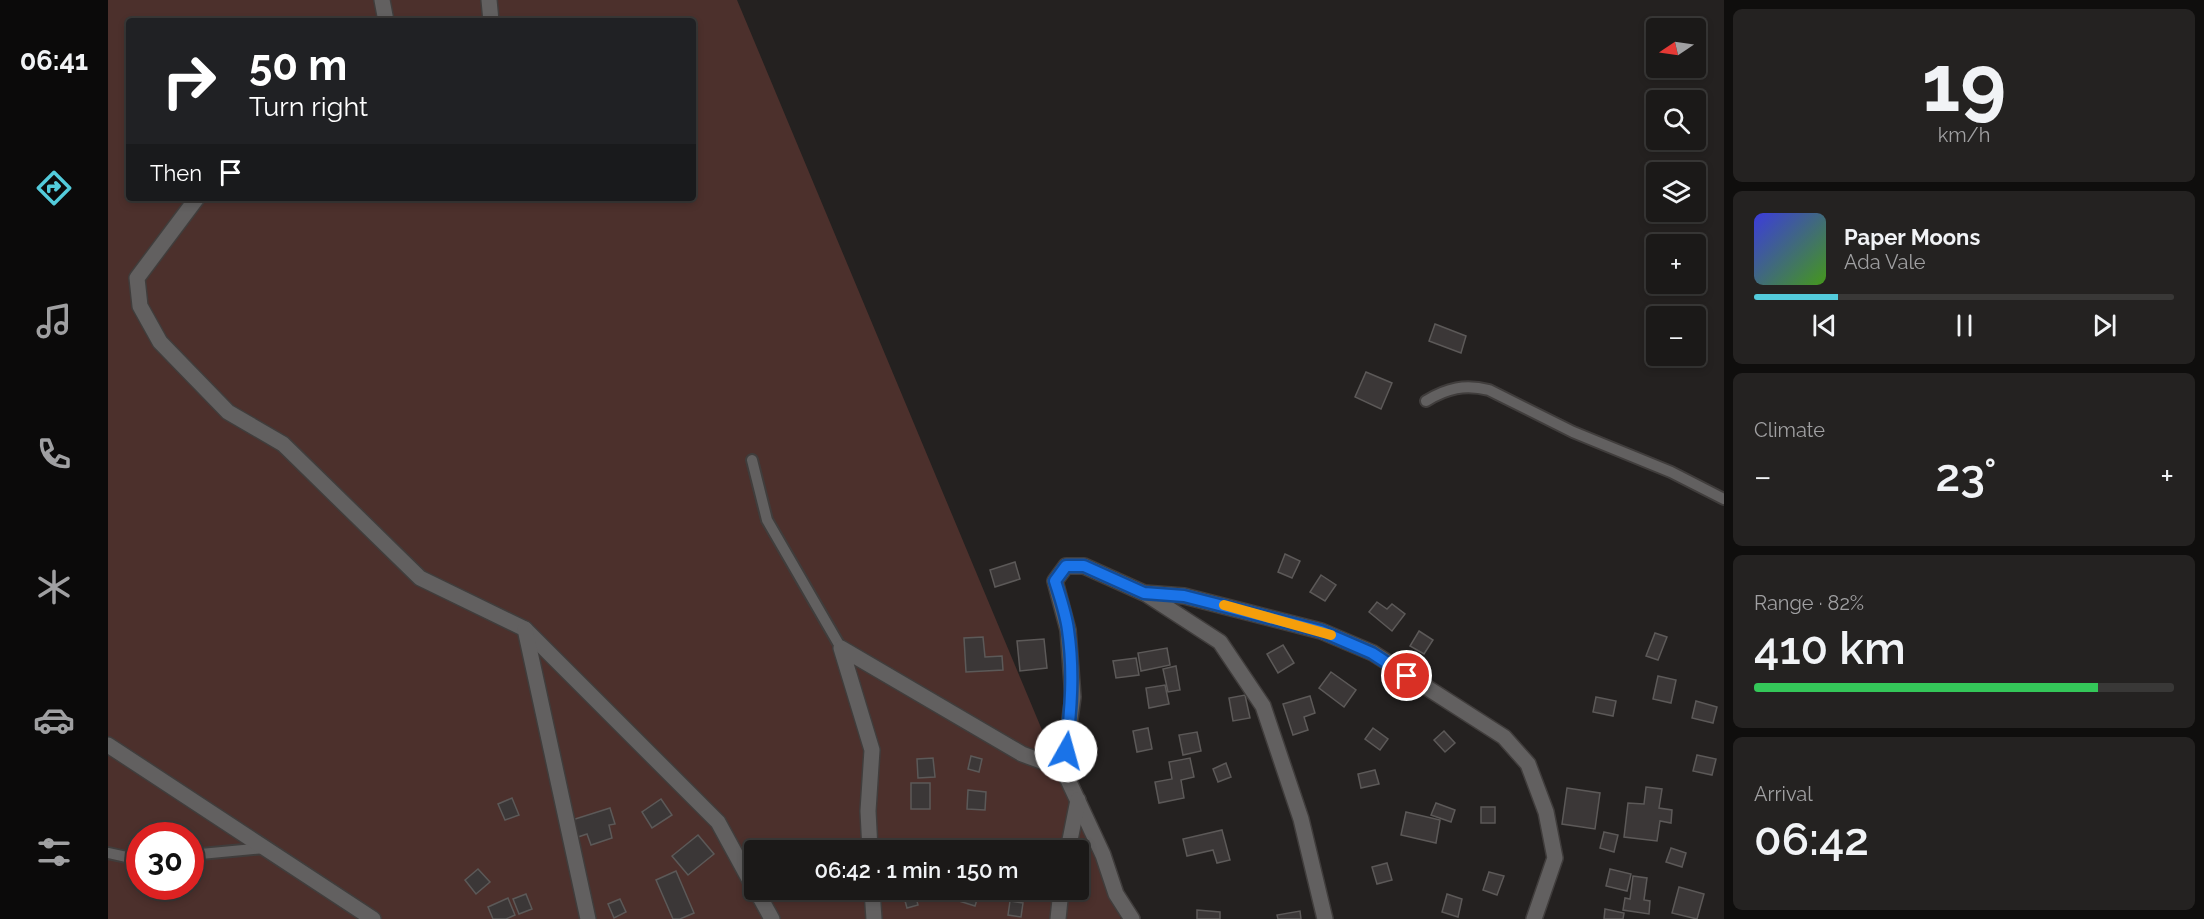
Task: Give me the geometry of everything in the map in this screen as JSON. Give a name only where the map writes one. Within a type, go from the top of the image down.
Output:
[{"type":"street","points":[[382,0],[385,18]]},
{"type":"street","points":[[489,0],[490,18]]},
{"type":"street","points":[[196,201],[137,278],[140,306],[160,342],[228,412],[283,444],[420,578],[525,629],[718,822],[744,869]]},
{"type":"street","points":[[1132,919],[1116,894],[1103,855],[1063,768],[1072,697],[1068,630],[1055,581],[1066,566],[1084,566],[1144,593],[1220,642],[1263,706],[1301,819],[1325,919]]},
{"type":"street","points":[[1144,593],[1184,596],[1321,631],[1372,653],[1504,737],[1528,764],[1546,812],[1555,858],[1534,919]]},
{"type":"street","points":[[525,629],[588,919]]},
{"type":"street","points":[[841,648],[1022,754],[1063,768]]},
{"type":"street","points":[[841,648],[872,750],[868,811],[869,840]]},
{"type":"street","points":[[108,745],[373,919]]},
{"type":"street","points":[[1070,840],[1078,800]]},
{"type":"street","points":[[761,900],[772,919]]},
{"type":"street","points":[[873,900],[874,919]]},
{"type":"street","points":[[1058,919],[1060,900]]},
{"type":"lane","points":[[1426,401],[1441,392],[1457,387],[1489,390],[1590,440],[1671,472],[1724,499]]},
{"type":"lane","points":[[752,460],[767,520],[841,648]]},
{"type":"lane","points":[[204,854],[266,848]]},
{"type":"lane","points":[[108,853],[126,857]]},
{"type":"shaded area","points":[[108,0],[737,0],[1088,840],[744,840],[744,900],[1089,900],[1089,842],[1121,919],[108,919]]},
{"type":"building","points":[[1435,324],[1466,336],[1461,353],[1429,341]]},
{"type":"building","points":[[1366,372],[1392,383],[1381,409],[1355,397]]},
{"type":"building","points":[[1285,554],[1300,561],[1292,578],[1278,572]]},
{"type":"building","points":[[1015,562],[1020,579],[995,587],[990,570]]},
{"type":"building","points":[[1321,575],[1336,585],[1325,601],[1310,592]]},
{"type":"building","points":[[1377,602],[1387,609],[1392,604],[1405,614],[1392,631],[1369,612]]},
{"type":"building","points":[[1419,631],[1433,640],[1424,654],[1410,646]]},
{"type":"building","points":[[1655,633],[1667,637],[1658,660],[1646,656]]},
{"type":"building","points":[[983,637],[985,657],[1002,656],[1003,670],[966,672],[964,638]]},
{"type":"building","points":[[1044,639],[1047,668],[1020,671],[1017,641]]},
{"type":"building","points":[[1283,645],[1294,663],[1278,673],[1267,654]]},
{"type":"building","points":[[1167,648],[1170,665],[1141,671],[1138,653]]},
{"type":"building","points":[[1136,658],[1139,675],[1116,678],[1113,661]]},
{"type":"building","points":[[1176,666],[1180,690],[1168,692],[1163,669]]},
{"type":"building","points":[[1331,672],[1356,690],[1344,707],[1319,688]]},
{"type":"building","points":[[1658,676],[1676,680],[1671,703],[1653,699]]},
{"type":"building","points":[[1165,685],[1169,704],[1149,708],[1146,688]]},
{"type":"building","points":[[1245,695],[1250,718],[1233,721],[1229,698]]},
{"type":"building","points":[[1310,696],[1315,713],[1304,717],[1308,730],[1293,735],[1283,704]]},
{"type":"building","points":[[1596,697],[1616,701],[1613,716],[1593,712]]},
{"type":"building","points":[[1696,701],[1717,707],[1713,723],[1692,718]]},
{"type":"building","points":[[1148,728],[1152,749],[1137,752],[1133,731]]},
{"type":"building","points":[[1373,728],[1388,739],[1380,750],[1365,739]]},
{"type":"building","points":[[1444,731],[1455,743],[1445,752],[1434,740]]},
{"type":"building","points":[[1197,732],[1201,751],[1183,755],[1179,735]]},
{"type":"building","points":[[1697,755],[1716,759],[1712,775],[1693,771]]},
{"type":"building","points":[[971,756],[982,759],[979,772],[968,769]]},
{"type":"building","points":[[933,758],[935,777],[918,778],[917,759]]},
{"type":"building","points":[[1190,758],[1194,777],[1181,780],[1184,798],[1159,803],[1155,782],[1172,779],[1169,762]]},
{"type":"building","points":[[1226,763],[1231,777],[1218,782],[1213,769]]},
{"type":"building","points":[[1375,770],[1379,784],[1361,788],[1358,774]]},
{"type":"building","points":[[911,783],[930,783],[930,809],[911,809]]},
{"type":"building","points":[[1646,787],[1662,789],[1659,808],[1672,810],[1671,823],[1660,821],[1657,841],[1624,837],[1628,803],[1644,804]]},
{"type":"building","points":[[1567,788],[1600,793],[1595,829],[1562,824]]},
{"type":"building","points":[[968,790],[986,792],[985,810],[967,809]]},
{"type":"building","points":[[512,798],[519,815],[505,820],[498,804]]},
{"type":"building","points":[[661,799],[672,815],[652,828],[642,812]]},
{"type":"building","points":[[1436,803],[1455,810],[1451,822],[1431,815]]},
{"type":"building","points":[[1481,807],[1495,807],[1495,823],[1481,823]]},
{"type":"building","points":[[610,808],[615,824],[609,825],[612,838],[591,845],[587,834],[578,837],[572,820]]},
{"type":"building","points":[[1406,812],[1440,820],[1436,843],[1401,835]]},
{"type":"building","points":[[1222,830],[1230,860],[1217,863],[1213,850],[1187,856],[1183,839]]},
{"type":"building","points":[[1604,832],[1618,835],[1614,852],[1600,848]]},
{"type":"building","points":[[698,835],[714,854],[688,875],[672,856]]},
{"type":"building","points":[[1671,848],[1686,853],[1682,867],[1666,862]]},
{"type":"building","points":[[1387,863],[1392,880],[1377,884],[1372,867]]},
{"type":"building","points":[[478,869],[490,882],[476,894],[465,880]]},
{"type":"building","points":[[1610,869],[1631,874],[1627,891],[1606,886]]},
{"type":"building","points":[[676,871],[694,913],[680,919],[673,919],[656,880]]},
{"type":"building","points":[[1489,872],[1504,876],[1497,895],[1483,890]]},
{"type":"building","points":[[1633,876],[1647,878],[1644,900],[1650,901],[1649,914],[1623,910],[1625,898],[1630,899]]},
{"type":"building","points":[[1679,887],[1704,894],[1697,919],[1672,913]]},
{"type":"building","points":[[526,894],[532,909],[519,914],[513,899]]},
{"type":"building","points":[[1447,894],[1462,899],[1458,917],[1442,912]]},
{"type":"building","points":[[508,898],[515,915],[506,919],[493,919],[488,907]]},
{"type":"building","points":[[620,899],[626,912],[614,918],[608,904]]},
{"type":"building","points":[[905,900],[917,900],[918,905],[907,908]]},
{"type":"building","points":[[959,900],[977,900],[975,906]]},
{"type":"building","points":[[1010,901],[1023,903],[1021,917],[1008,915]]},
{"type":"building","points":[[1605,909],[1624,913],[1623,919],[1604,919]]},
{"type":"building","points":[[1197,910],[1220,912],[1220,919],[1197,919]]},
{"type":"building","points":[[1300,911],[1301,919],[1278,919],[1277,915]]},
{"type":"slow traffic","points":[[1224,605],[1331,635]]},
{"type":"route","points":[[1066,751],[1072,697],[1071,675],[1068,630],[1055,581],[1066,566],[1084,566],[1144,593],[1184,596],[1321,631],[1372,653],[1407,676]]}]
